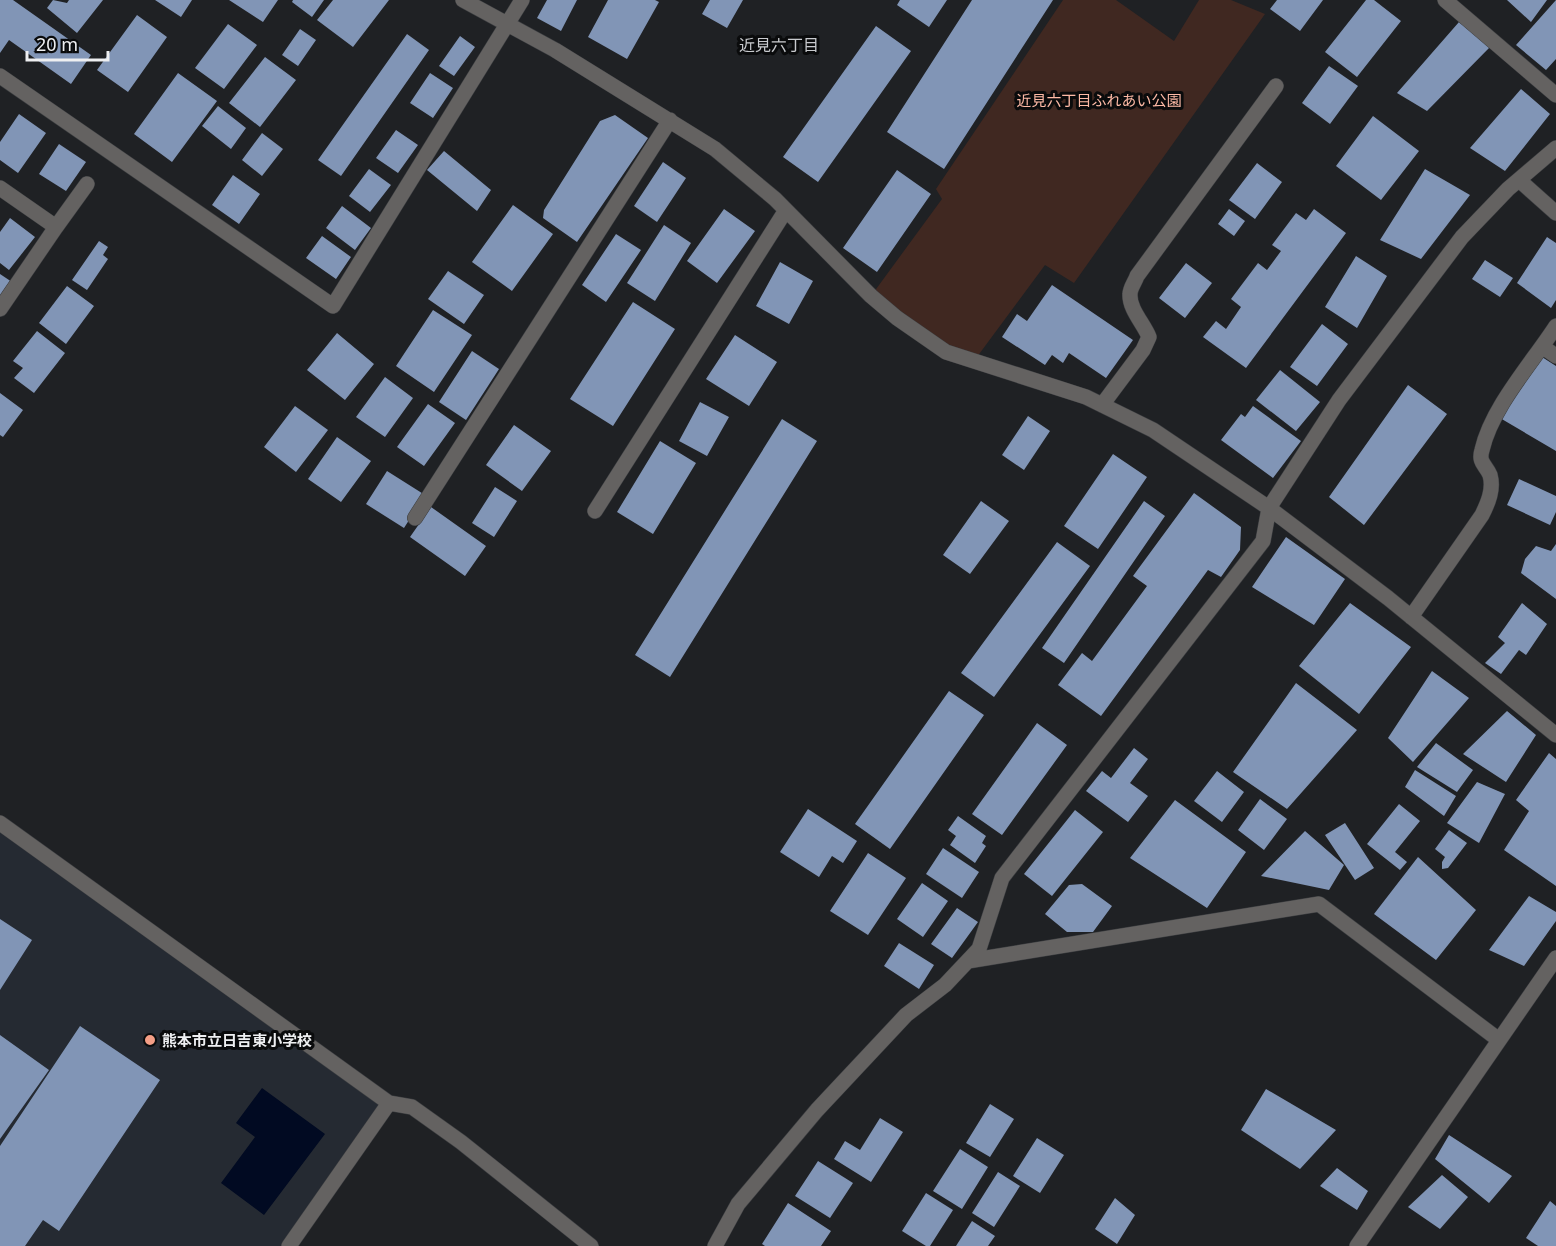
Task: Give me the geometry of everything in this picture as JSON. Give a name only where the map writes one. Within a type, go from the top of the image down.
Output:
[{"type":"street","points":[[463,0],[555,50],[715,149],[786,210],[871,296],[897,318],[946,352],[1086,397],[1153,430],[1269,508],[1411,617],[1556,735]]},
{"type":"street","points":[[0,76],[333,306],[522,0]]},
{"type":"street","points":[[1445,0],[1556,95]]},
{"type":"street","points":[[1102,405],[1143,350],[1149,337],[1143,323],[1131,306],[1129,292],[1137,276],[1276,86]]},
{"type":"street","points":[[414,518],[670,120]]},
{"type":"street","points":[[715,1246],[738,1204],[817,1110],[906,1015],[945,986],[979,949],[1002,878],[1263,541],[1269,508],[1339,400],[1462,237],[1519,180],[1556,148]]},
{"type":"street","points":[[1519,180],[1556,213]]},
{"type":"street","points":[[0,309],[87,184]]},
{"type":"street","points":[[0,188],[56,227]]},
{"type":"street","points":[[595,511],[786,210]]},
{"type":"street","points":[[1411,617],[1482,515],[1489,501],[1491,485],[1489,473],[1482,465],[1481,452],[1492,419],[1556,326]]},
{"type":"street","points":[[1542,347],[1556,356]]},
{"type":"street","points":[[0,823],[389,1103],[412,1107],[453,1136],[591,1246]]},
{"type":"street","points":[[969,961],[1319,904],[1499,1040]]},
{"type":"street","points":[[1357,1246],[1556,958]]},
{"type":"street","points":[[289,1246],[389,1103]]},
{"type":"shaded area","name":"熊本市立日吉東小学校","points":[[0,823],[389,1103],[289,1246],[0,1246]]},
{"type":"green space","name":"近見六丁目ふれあい公園","points":[[1063,0],[1116,0],[1174,41],[1199,0],[1231,0],[1265,14],[1074,283],[1045,265],[974,361],[871,296],[942,199],[936,189]]},
{"type":"water","points":[[262,1088],[325,1134],[264,1215],[221,1183],[255,1137],[236,1123]]},
{"type":"building","points":[[0,0],[13,0],[91,55],[71,84],[9,40],[0,53]]},
{"type":"building","points":[[53,0],[67,3],[69,0],[103,0],[77,33],[47,8]]},
{"type":"building","points":[[155,0],[192,0],[181,17]]},
{"type":"building","points":[[229,0],[278,0],[263,22]]},
{"type":"building","points":[[293,0],[324,0],[312,17],[292,2]]},
{"type":"building","points":[[333,0],[389,0],[353,47],[317,20]]},
{"type":"building","points":[[547,0],[577,0],[561,31],[537,18]]},
{"type":"building","points":[[608,0],[655,0],[659,2],[627,59],[588,37]]},
{"type":"building","points":[[710,0],[743,0],[727,28],[702,14]]},
{"type":"building","points":[[900,0],[947,0],[929,27],[897,5]]},
{"type":"building","points":[[972,0],[1053,0],[944,169],[887,132]]},
{"type":"building","points":[[1277,0],[1323,0],[1300,31],[1270,9]]},
{"type":"building","points":[[1366,0],[1374,0],[1401,21],[1357,77],[1325,52]]},
{"type":"building","points":[[1507,0],[1547,0],[1531,22]]},
{"type":"building","points":[[1556,0],[1556,59],[1546,70],[1516,45]]},
{"type":"building","points":[[137,15],[167,37],[128,92],[97,70]]},
{"type":"building","points":[[1459,22],[1490,47],[1427,111],[1397,93]]},
{"type":"building","points":[[228,24],[257,45],[224,89],[195,68]]},
{"type":"building","points":[[876,26],[911,51],[818,182],[783,157]]},
{"type":"building","points":[[300,29],[316,40],[298,66],[282,55]]},
{"type":"building","points":[[407,34],[429,50],[341,176],[318,160]]},
{"type":"building","points":[[460,36],[475,47],[454,76],[439,66]]},
{"type":"building","points":[[265,57],[296,80],[260,127],[229,103]]},
{"type":"building","points":[[1329,66],[1358,86],[1330,124],[1302,103]]},
{"type":"building","points":[[178,73],[217,101],[172,162],[134,134]]},
{"type":"building","points":[[430,73],[453,88],[433,118],[410,103]]},
{"type":"building","points":[[1521,89],[1550,114],[1505,171],[1470,148]]},
{"type":"building","points":[[218,106],[246,128],[231,149],[202,126]]},
{"type":"building","points":[[19,114],[46,133],[18,173],[0,160],[0,142]]},
{"type":"building","points":[[615,115],[648,138],[577,242],[543,218],[544,210],[600,121]]},
{"type":"building","points":[[1373,116],[1419,151],[1381,200],[1336,166]]},
{"type":"building","points":[[396,130],[418,145],[398,173],[376,158]]},
{"type":"building","points":[[262,133],[283,149],[262,176],[242,160]]},
{"type":"building","points":[[59,144],[86,162],[66,191],[39,174]]},
{"type":"building","points":[[444,151],[491,190],[477,211],[427,170]]},
{"type":"building","points":[[663,162],[686,178],[657,222],[634,206]]},
{"type":"building","points":[[1257,163],[1282,182],[1255,219],[1229,200]]},
{"type":"building","points":[[369,169],[391,185],[370,212],[349,196]]},
{"type":"building","points":[[1425,169],[1470,195],[1421,259],[1380,240]]},
{"type":"building","points":[[897,170],[931,194],[877,272],[843,248]]},
{"type":"building","points":[[233,175],[260,194],[239,224],[212,205]]},
{"type":"building","points":[[513,205],[553,234],[512,291],[472,262]]},
{"type":"building","points":[[342,206],[371,228],[355,250],[326,228]]},
{"type":"building","points":[[724,209],[755,231],[717,283],[687,261]]},
{"type":"building","points":[[1229,209],[1245,221],[1234,236],[1218,224]]},
{"type":"building","points":[[1314,209],[1346,233],[1246,368],[1203,337],[1216,321],[1226,329],[1241,307],[1231,299],[1258,263],[1267,270],[1281,251],[1272,245],[1296,213],[1306,220]]},
{"type":"building","points":[[10,218],[35,237],[9,270],[0,263],[0,232]]},
{"type":"building","points":[[664,225],[691,243],[655,301],[627,283]]},
{"type":"building","points":[[616,234],[641,250],[606,302],[582,285]]},
{"type":"building","points":[[322,236],[351,257],[336,279],[306,258]]},
{"type":"building","points":[[1547,237],[1556,243],[1556,300],[1551,308],[1517,283]]},
{"type":"building","points":[[99,241],[108,247],[103,255],[108,259],[87,290],[72,280]]},
{"type":"building","points":[[1356,256],[1387,276],[1357,328],[1325,307]]},
{"type":"building","points":[[1485,260],[1513,278],[1500,297],[1472,279]]},
{"type":"building","points":[[780,262],[813,281],[789,324],[756,306]]},
{"type":"building","points":[[1186,263],[1212,283],[1185,318],[1159,298]]},
{"type":"building","points":[[448,271],[484,295],[464,324],[428,299]]},
{"type":"building","points":[[0,274],[12,282],[0,298]]},
{"type":"building","points":[[1052,285],[1133,340],[1106,378],[1069,353],[1063,363],[1052,355],[1045,365],[1002,337],[1017,314],[1027,321]]},
{"type":"building","points":[[67,286],[94,306],[66,344],[39,323]]},
{"type":"building","points":[[633,302],[675,329],[613,426],[570,399]]},
{"type":"building","points":[[433,310],[472,335],[434,392],[396,366]]},
{"type":"building","points":[[1322,324],[1348,344],[1317,386],[1290,367]]},
{"type":"building","points":[[37,331],[65,353],[34,393],[14,378],[23,368],[13,361]]},
{"type":"building","points":[[337,333],[374,364],[345,400],[307,370]]},
{"type":"building","points":[[735,335],[777,362],[749,406],[706,379]]},
{"type":"building","points":[[472,351],[499,369],[466,420],[439,402]]},
{"type":"building","points":[[1542,357],[1556,366],[1556,451],[1500,418]]},
{"type":"building","points":[[1280,370],[1320,402],[1296,431],[1256,400]]},
{"type":"building","points":[[385,377],[413,398],[385,437],[356,417]]},
{"type":"building","points":[[1408,385],[1447,414],[1364,525],[1329,497]]},
{"type":"building","points":[[0,393],[23,410],[3,437],[0,435]]},
{"type":"building","points":[[700,402],[729,417],[707,456],[679,441]]},
{"type":"building","points":[[428,404],[455,423],[424,466],[397,447]]},
{"type":"building","points":[[295,406],[328,430],[296,472],[264,447]]},
{"type":"building","points":[[1253,406],[1301,441],[1273,478],[1221,440],[1241,414],[1245,417]]},
{"type":"building","points":[[1028,416],[1050,431],[1024,470],[1002,455]]},
{"type":"building","points":[[782,419],[817,441],[670,677],[635,655]]},
{"type":"building","points":[[514,425],[551,451],[522,491],[486,465]]},
{"type":"building","points":[[337,437],[371,461],[341,502],[308,479]]},
{"type":"building","points":[[660,441],[696,463],[653,534],[617,512]]},
{"type":"building","points":[[1113,454],[1147,477],[1098,549],[1064,526]]},
{"type":"building","points":[[387,471],[425,495],[404,528],[366,504]]},
{"type":"building","points":[[1519,479],[1556,496],[1556,512],[1550,525],[1507,505]]},
{"type":"building","points":[[495,487],[517,501],[494,537],[472,523]]},
{"type":"building","points":[[1194,493],[1241,527],[1240,550],[1221,577],[1208,570],[1101,716],[1058,685],[1082,653],[1092,661],[1147,586],[1133,576]]},
{"type":"building","points":[[981,501],[1009,521],[970,574],[943,555]]},
{"type":"building","points":[[1144,501],[1165,516],[1064,663],[1042,648]]},
{"type":"building","points":[[431,507],[486,546],[465,576],[410,537]]},
{"type":"building","points":[[1286,537],[1345,579],[1314,625],[1252,587]]},
{"type":"building","points":[[1057,542],[1090,566],[994,697],[961,673]]},
{"type":"building","points":[[1556,544],[1556,599],[1521,573],[1525,559],[1536,546],[1551,551]]},
{"type":"building","points":[[1350,603],[1411,647],[1359,714],[1299,666]]},
{"type":"building","points":[[1522,603],[1547,624],[1526,655],[1519,650],[1501,674],[1485,663],[1505,643],[1498,637]]},
{"type":"building","points":[[1432,671],[1469,698],[1413,762],[1388,738]]},
{"type":"building","points":[[1296,683],[1357,730],[1287,809],[1233,772]]},
{"type":"building","points":[[949,691],[984,715],[890,849],[855,824]]},
{"type":"building","points":[[1507,711],[1536,735],[1506,782],[1463,754]]},
{"type":"building","points":[[1037,723],[1067,745],[1002,835],[972,814]]},
{"type":"building","points":[[1436,743],[1473,770],[1457,792],[1417,767]]},
{"type":"building","points":[[1134,748],[1148,759],[1130,783],[1148,796],[1128,822],[1086,791],[1102,771],[1111,778]]},
{"type":"building","points":[[1549,753],[1556,759],[1556,886],[1504,850],[1529,811],[1516,800]]},
{"type":"building","points":[[1415,770],[1456,796],[1444,816],[1405,787]]},
{"type":"building","points":[[1217,771],[1244,792],[1222,822],[1194,801]]},
{"type":"building","points":[[1477,782],[1505,794],[1479,843],[1447,823]]},
{"type":"building","points":[[1260,799],[1287,819],[1264,850],[1238,830]]},
{"type":"building","points":[[1175,800],[1246,852],[1207,908],[1130,858]]},
{"type":"building","points":[[1399,804],[1420,821],[1395,852],[1407,862],[1400,870],[1367,844]]},
{"type":"building","points":[[808,809],[857,841],[843,863],[832,856],[819,877],[780,852]]},
{"type":"building","points":[[1075,810],[1103,832],[1052,896],[1024,874]]},
{"type":"building","points":[[958,816],[986,836],[982,843],[986,846],[975,863],[950,845],[956,836],[948,830]]},
{"type":"building","points":[[1345,823],[1374,868],[1355,880],[1325,835]]},
{"type":"building","points":[[1449,830],[1467,843],[1448,868],[1442,869],[1445,857],[1435,849]]},
{"type":"building","points":[[1305,831],[1344,865],[1329,890],[1261,876]]},
{"type":"building","points":[[943,848],[979,872],[962,898],[926,874]]},
{"type":"building","points":[[868,853],[906,878],[868,935],[830,911]]},
{"type":"building","points":[[1418,857],[1476,910],[1436,960],[1374,914]]},
{"type":"building","points":[[922,883],[948,901],[923,937],[897,919]]},
{"type":"building","points":[[1082,884],[1112,906],[1093,932],[1067,932],[1045,914],[1069,885]]},
{"type":"building","points":[[1529,896],[1556,912],[1556,921],[1524,966],[1489,950]]},
{"type":"building","points":[[957,908],[978,922],[952,958],[931,944]]},
{"type":"building","points":[[0,919],[32,940],[0,990]]},
{"type":"building","points":[[899,943],[934,965],[919,989],[884,966]]},
{"type":"building","points":[[80,1026],[160,1080],[59,1231],[43,1220],[25,1246],[0,1246],[0,1146]]},
{"type":"building","points":[[0,1035],[49,1070],[0,1139]]},
{"type":"building","points":[[1266,1089],[1336,1130],[1300,1169],[1241,1130]]},
{"type":"building","points":[[990,1104],[1014,1119],[990,1157],[966,1143]]},
{"type":"building","points":[[880,1118],[903,1132],[871,1182],[834,1159],[845,1141],[860,1150]]},
{"type":"building","points":[[1449,1135],[1512,1176],[1489,1203],[1435,1159]]},
{"type":"building","points":[[1037,1138],[1064,1155],[1040,1193],[1013,1176]]},
{"type":"building","points":[[960,1149],[988,1167],[962,1209],[933,1191]]},
{"type":"building","points":[[818,1161],[853,1183],[830,1218],[795,1196]]},
{"type":"building","points":[[1337,1168],[1368,1191],[1357,1210],[1320,1186]]},
{"type":"building","points":[[998,1172],[1020,1186],[994,1227],[972,1213]]},
{"type":"building","points":[[1442,1175],[1468,1197],[1440,1229],[1408,1207]]},
{"type":"building","points":[[926,1193],[953,1210],[930,1246],[926,1246],[902,1231]]},
{"type":"building","points":[[1115,1198],[1135,1215],[1117,1244],[1095,1229]]},
{"type":"building","points":[[1550,1201],[1556,1206],[1556,1246],[1538,1246],[1526,1238]]},
{"type":"building","points":[[788,1203],[831,1231],[821,1246],[765,1246],[762,1244]]},
{"type":"building","points":[[972,1221],[995,1236],[988,1246],[956,1246]]},
{"type":"place","name":"熊本市立日吉東小学校","points":[[150,1040]]},
{"type":"district","name":"近見六丁目","points":[[779,45]]}]
